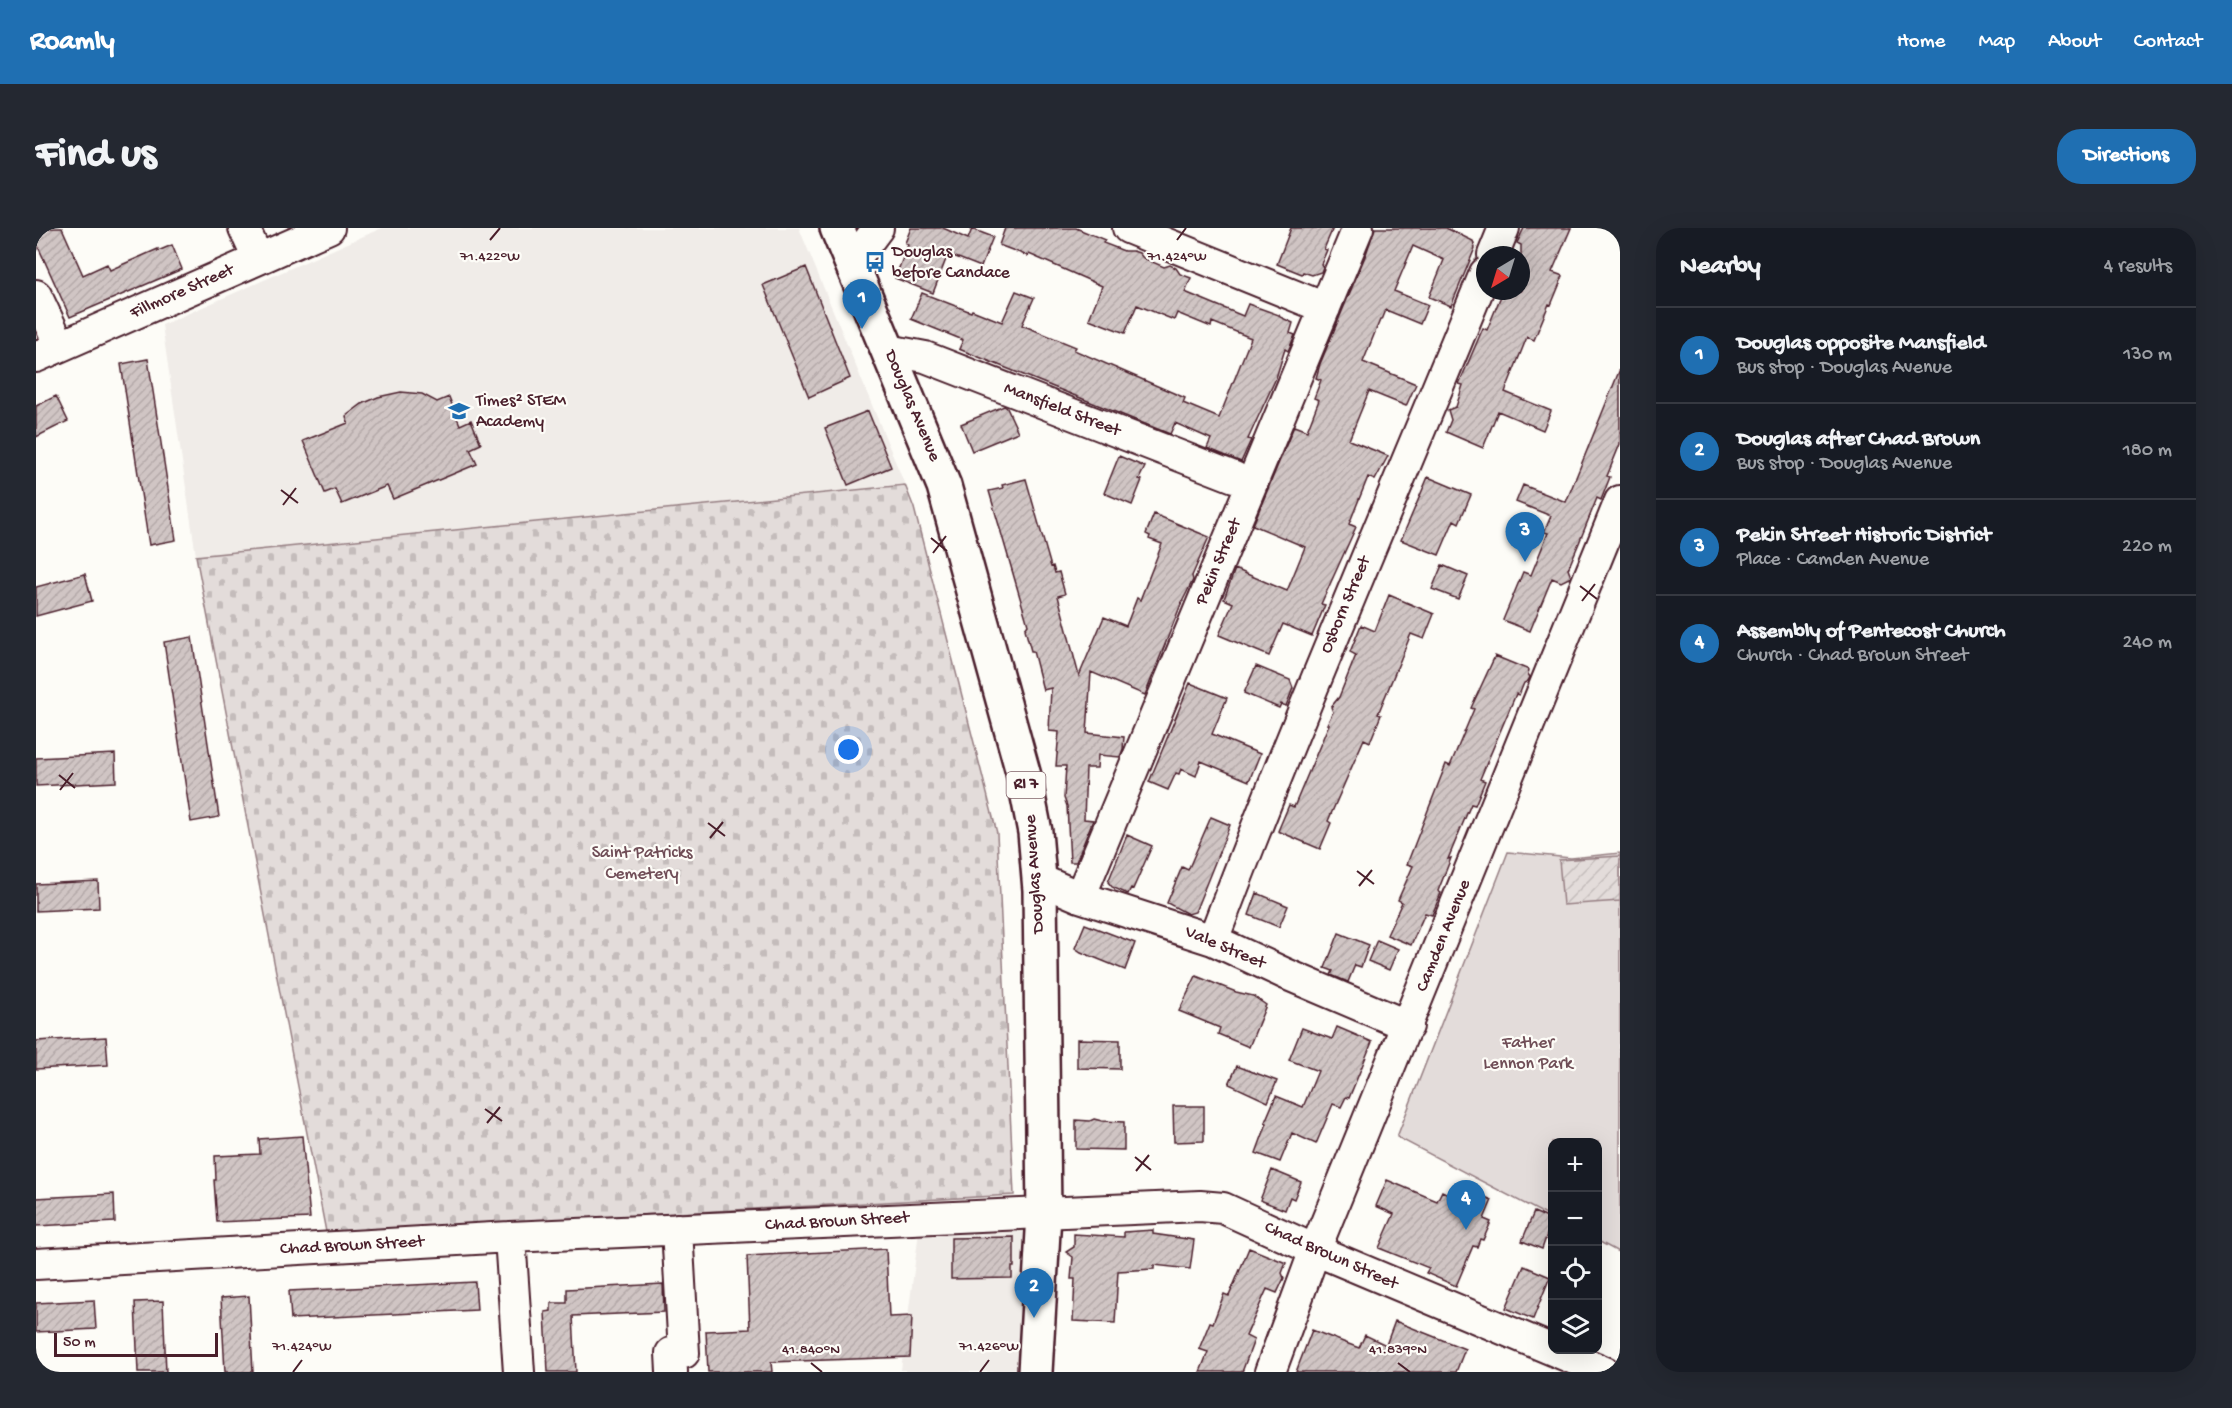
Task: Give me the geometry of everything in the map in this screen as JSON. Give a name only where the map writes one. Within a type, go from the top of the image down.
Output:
[{"type":"main road","name":"Douglas Avenue","points":[[837,228],[938,469],[950,505],[1024,776],[1035,832],[1038,879],[1044,1214],[1035,1372]]},
{"type":"street","points":[[244,228],[258,259]]},
{"type":"street","name":"Fillmore Street","points":[[48,352],[328,228]]},
{"type":"street","points":[[852,263],[878,228]]},
{"type":"street","points":[[1128,228],[1325,308]]},
{"type":"street","name":"Pekin Street","points":[[1080,897],[1358,228]]},
{"type":"street","points":[[1496,246],[1504,228]]},
{"type":"street","name":"Osborn Street","points":[[1213,940],[1264,804],[1476,295]]},
{"type":"street","points":[[36,296],[48,352]]},
{"type":"street","name":"Mansfield Street","points":[[888,350],[926,357],[1234,477]]},
{"type":"street","name":"Camden Avenue","points":[[1270,1372],[1316,1250],[1620,501]]},
{"type":"street","name":"Vale Street","points":[[1038,879],[1080,897],[1213,940],[1408,1026]]},
{"type":"street","name":"Chad Brown Street","points":[[36,1264],[510,1237],[1200,1206],[1223,1208],[1316,1250],[1605,1372]]},
{"type":"street","points":[[672,1372],[671,1353],[684,1353],[677,1229]]},
{"type":"street","points":[[510,1237],[519,1372]]},
{"type":"shaded area","name":"Times² STEM Academy","points":[[382,228],[799,228],[905,485],[196,556],[162,325]]},
{"type":"shaded area","points":[[1046,1209],[1037,1372],[905,1372],[901,1370],[921,1216]]},
{"type":"green space","name":"Saint Patricks Cemetery","points":[[905,485],[914,508],[997,833],[1014,1195],[326,1232],[196,556]]},
{"type":"green space","name":"Father Lennon Park","points":[[1508,852],[1571,858],[1620,853],[1620,1253],[1602,1243],[1602,1138],[1548,1138],[1548,1216],[1397,1137]]},
{"type":"green space","points":[[1620,856],[1620,901],[1563,905],[1559,860]]},
{"type":"building","points":[[36,228],[62,228],[83,275],[107,264],[110,270],[172,245],[182,269],[70,317],[36,242]]},
{"type":"building","points":[[911,228],[943,228],[968,239],[972,229],[993,237],[981,267],[948,254],[933,293],[895,278],[908,245],[905,243]]},
{"type":"building","points":[[1005,228],[1076,228],[1105,240],[1103,243],[1124,251],[1139,253],[1143,258],[1164,267],[1170,265],[1176,268],[1180,274],[1191,278],[1185,292],[1243,316],[1248,304],[1279,315],[1293,323],[1290,333],[1295,335],[1288,351],[1285,349],[1276,378],[1248,439],[1251,440],[1241,462],[1207,448],[1211,439],[1175,423],[1170,434],[959,349],[963,340],[911,319],[922,293],[1002,322],[1016,291],[1034,298],[1022,325],[1076,347],[1074,350],[1185,398],[1183,403],[1219,418],[1251,338],[1212,322],[1211,327],[1177,313],[1174,320],[1137,305],[1125,333],[1089,319],[1102,286],[1029,254],[1028,256],[999,245]]},
{"type":"building","points":[[1291,228],[1333,228],[1324,249],[1327,250],[1321,264],[1323,267],[1321,272],[1312,275],[1303,272],[1302,274],[1277,264]]},
{"type":"building","points":[[1375,228],[1446,228],[1473,241],[1475,248],[1451,306],[1429,297],[1444,260],[1413,246],[1394,291],[1428,305],[1420,324],[1386,310],[1363,362],[1416,384],[1406,406],[1369,391],[1349,440],[1388,456],[1375,480],[1368,477],[1349,524],[1356,527],[1321,604],[1325,605],[1312,636],[1283,624],[1269,656],[1219,635],[1233,603],[1224,599],[1235,569],[1287,591],[1305,547],[1253,525],[1294,426],[1307,431],[1319,400],[1314,398],[1321,380],[1316,378],[1320,364]]},
{"type":"building","points":[[1524,228],[1571,228],[1552,272],[1563,276],[1534,340],[1527,337],[1505,392],[1551,411],[1543,430],[1498,411],[1483,448],[1446,432],[1451,420],[1448,410],[1456,407],[1463,385],[1459,384],[1483,328],[1487,330],[1499,300],[1530,300],[1530,246],[1521,246],[1517,243]]},
{"type":"building","points":[[806,267],[850,378],[809,397],[763,285]]},
{"type":"building","points":[[148,359],[176,540],[149,545],[121,364]]},
{"type":"building","points":[[1620,369],[1620,444],[1607,476],[1610,477],[1601,500],[1597,498],[1568,569],[1571,577],[1561,582],[1552,578],[1530,631],[1503,620],[1523,572],[1531,575],[1548,533],[1544,532],[1551,516],[1516,502],[1523,485],[1566,502]]},
{"type":"building","points":[[401,392],[422,394],[437,402],[449,397],[460,425],[471,420],[481,444],[470,449],[477,464],[393,499],[387,486],[342,504],[335,489],[325,493],[303,441],[348,423],[346,416],[362,404],[378,397]]},
{"type":"building","points":[[56,396],[68,421],[36,437],[36,406]]},
{"type":"building","points":[[1004,406],[1018,432],[972,451],[961,424]]},
{"type":"building","points":[[868,411],[891,467],[848,485],[825,428]]},
{"type":"building","points":[[1119,456],[1145,467],[1132,505],[1104,493]]},
{"type":"building","points":[[1428,477],[1471,495],[1459,523],[1454,520],[1439,555],[1401,540]]},
{"type":"building","points":[[1026,479],[1051,567],[1053,566],[1055,573],[1059,572],[1065,594],[1058,596],[1079,676],[1104,617],[1126,626],[1137,598],[1140,600],[1162,544],[1149,539],[1150,536],[1146,534],[1154,514],[1209,537],[1145,695],[1091,672],[1087,733],[1124,737],[1120,757],[1098,755],[1097,768],[1086,768],[1084,819],[1093,820],[1076,862],[1070,862],[1067,806],[1064,798],[1066,766],[1056,766],[1059,732],[1049,731],[1051,688],[1043,690],[1025,629],[1028,625],[989,491]]},
{"type":"building","points":[[1442,565],[1468,576],[1458,599],[1432,589]]},
{"type":"building","points":[[85,574],[92,601],[36,616],[36,587]]},
{"type":"building","points":[[1389,595],[1434,614],[1424,639],[1411,634],[1378,714],[1381,715],[1370,742],[1364,739],[1328,821],[1331,823],[1320,849],[1278,831],[1289,805],[1294,807],[1329,724],[1327,724],[1333,712],[1331,707],[1339,697],[1356,655],[1350,652],[1361,625],[1375,631]]},
{"type":"building","points":[[192,637],[219,817],[191,822],[164,642]]},
{"type":"building","points":[[1495,656],[1529,670],[1530,677],[1524,683],[1519,695],[1516,694],[1480,779],[1485,781],[1475,805],[1471,804],[1448,859],[1451,858],[1438,891],[1441,893],[1432,915],[1425,913],[1411,945],[1387,935],[1402,902],[1398,900],[1413,866],[1407,864],[1446,764],[1450,766],[1474,709],[1471,708]]},
{"type":"building","points":[[1256,666],[1290,680],[1293,688],[1286,706],[1281,704],[1279,708],[1244,693]]},
{"type":"building","points":[[1190,683],[1227,698],[1212,734],[1260,754],[1249,781],[1201,761],[1196,776],[1181,769],[1179,774],[1176,773],[1168,790],[1149,782]]},
{"type":"building","points":[[115,754],[116,782],[36,786],[36,758]]},
{"type":"building","points":[[1211,817],[1230,825],[1195,912],[1188,914],[1167,903],[1182,867],[1188,870]]},
{"type":"building","points":[[1127,835],[1152,846],[1133,889],[1131,888],[1128,894],[1112,887],[1108,882]]},
{"type":"building","points":[[98,881],[99,908],[36,911],[36,884]]},
{"type":"building","points":[[1257,893],[1288,906],[1279,927],[1249,915]]},
{"type":"building","points":[[1085,924],[1135,943],[1125,970],[1075,948]]},
{"type":"building","points":[[1339,933],[1369,945],[1361,967],[1355,965],[1348,982],[1331,975],[1333,971],[1325,968]]},
{"type":"building","points":[[1377,940],[1398,949],[1389,970],[1368,961]]},
{"type":"building","points":[[1196,976],[1236,992],[1253,996],[1266,1005],[1249,1047],[1218,1034],[1220,1028],[1179,1011]]},
{"type":"building","points":[[1337,1027],[1372,1042],[1349,1098],[1346,1097],[1341,1107],[1333,1104],[1316,1144],[1292,1133],[1280,1162],[1256,1153],[1276,1096],[1303,1107],[1318,1071],[1289,1060],[1302,1028],[1332,1039]]},
{"type":"building","points":[[106,1037],[108,1065],[36,1069],[36,1041]]},
{"type":"building","points":[[1077,1039],[1120,1040],[1120,1069],[1077,1068]]},
{"type":"building","points":[[1237,1066],[1277,1081],[1268,1102],[1229,1084]]},
{"type":"building","points":[[1173,1106],[1204,1106],[1204,1141],[1174,1142]]},
{"type":"building","points":[[1076,1120],[1124,1122],[1124,1150],[1076,1149]]},
{"type":"building","points":[[302,1136],[310,1218],[217,1222],[215,1156],[260,1154],[259,1139]]},
{"type":"building","points":[[1272,1170],[1301,1182],[1294,1199],[1290,1197],[1285,1210],[1260,1200]]},
{"type":"building","points":[[1387,1180],[1437,1201],[1442,1191],[1458,1199],[1463,1188],[1492,1200],[1484,1219],[1491,1222],[1483,1240],[1480,1239],[1477,1247],[1473,1246],[1456,1286],[1426,1273],[1429,1268],[1379,1248],[1394,1214],[1376,1206]]},
{"type":"building","points":[[114,1194],[115,1222],[36,1226],[36,1198]]},
{"type":"building","points":[[1534,1212],[1548,1218],[1548,1232],[1542,1249],[1522,1241]]},
{"type":"building","points":[[1153,1230],[1153,1234],[1194,1240],[1190,1269],[1154,1265],[1154,1269],[1118,1271],[1115,1323],[1073,1321],[1075,1279],[1071,1279],[1073,1257],[1066,1252],[1074,1247],[1074,1234],[1124,1237],[1124,1232]]},
{"type":"building","points":[[1014,1237],[1012,1278],[951,1279],[951,1238]]},
{"type":"building","points":[[1249,1248],[1286,1263],[1282,1273],[1284,1278],[1277,1293],[1267,1289],[1246,1336],[1254,1340],[1242,1372],[1200,1372],[1208,1352],[1199,1349],[1210,1322],[1213,1323],[1224,1294],[1229,1296]]},
{"type":"building","points":[[886,1249],[889,1317],[912,1316],[910,1357],[771,1362],[772,1372],[708,1372],[706,1331],[750,1329],[747,1256]]},
{"type":"building","points":[[1524,1266],[1548,1276],[1548,1282],[1533,1319],[1506,1308]]},
{"type":"building","points":[[475,1282],[477,1310],[291,1319],[289,1291]]},
{"type":"building","points":[[663,1284],[664,1312],[573,1316],[576,1372],[548,1372],[545,1312],[551,1311],[551,1303],[567,1303],[567,1289]]},
{"type":"building","points":[[249,1296],[253,1372],[225,1372],[221,1298]]},
{"type":"building","points":[[94,1300],[96,1329],[36,1332],[36,1303]]},
{"type":"building","points":[[163,1301],[166,1372],[138,1372],[135,1302]]},
{"type":"building","points":[[1395,1321],[1465,1349],[1456,1372],[1296,1372],[1312,1330],[1359,1348],[1365,1335],[1386,1345]]},
{"type":"place","name":"Douglas before Candace","points":[[875,262]]},
{"type":"place","name":"Douglas opposite Mansfield","points":[[862,329]]},
{"type":"place","name":"Times² STEM Academy","points":[[459,411]]},
{"type":"place","name":"Pekin Street Historic District","points":[[1525,562]]},
{"type":"place","name":"Assembly of Pentecost Church","points":[[1466,1230]]},
{"type":"place","name":"Douglas after Chad Brown","points":[[1034,1318]]}]
